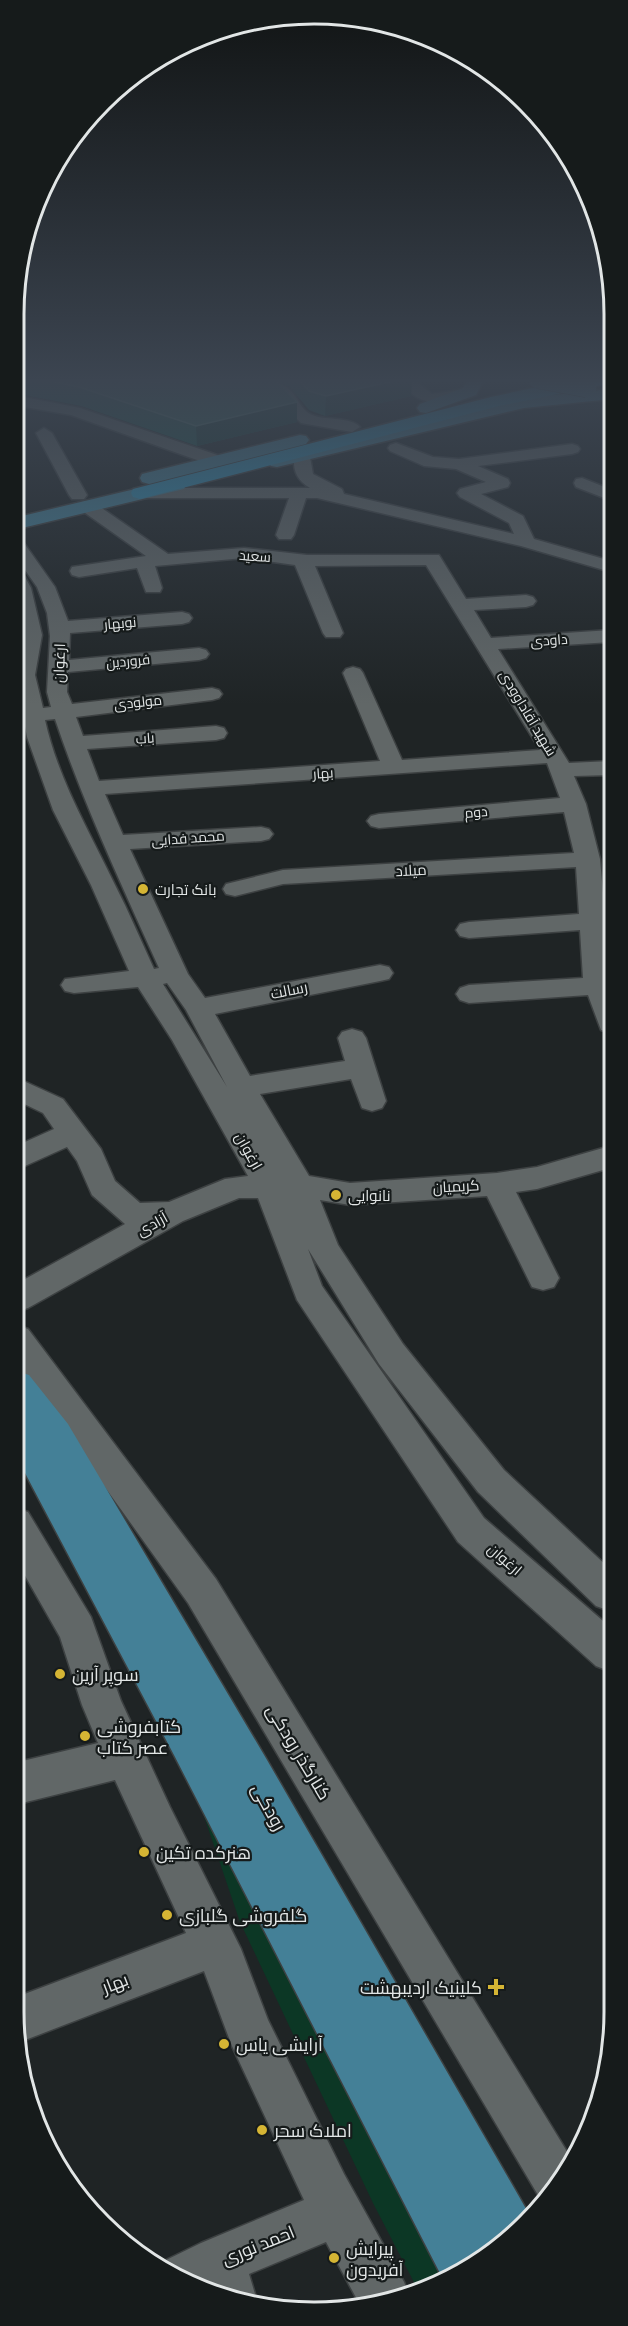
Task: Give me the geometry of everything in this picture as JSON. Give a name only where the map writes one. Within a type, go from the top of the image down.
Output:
[{"type":"highway","points":[[140,493],[161,488]]},
{"type":"main road","points":[[24,521],[125,488]]},
{"type":"main road","points":[[24,508],[140,493],[160,488]]},
{"type":"main road","name":"رودکی","points":[[24,1397],[54,1436],[251,1776],[506,2229]]},
{"type":"main road","points":[[24,1435],[190,1739],[464,2260]]},
{"type":"street","points":[[75,488],[82,500],[164,560]]},
{"type":"street","points":[[486,488],[466,493],[517,520],[525,542]]},
{"type":"street","points":[[140,493],[296,489],[525,542],[604,565]]},
{"type":"street","points":[[285,535],[296,489]]},
{"type":"street","name":"سعید","points":[[79,571],[144,562],[244,554],[303,561],[432,559]]},
{"type":"street","name":"ارغوان","points":[[24,556],[46,587],[57,613],[36,633]]},
{"type":"street","name":"شهید آقاداوودی","points":[[432,559],[558,763],[574,804],[588,859],[592,921],[604,991]]},
{"type":"street","points":[[303,561],[333,633]]},
{"type":"street","points":[[144,562],[153,588]]},
{"type":"street","name":"ارغوان","points":[[24,597],[36,633],[26,675],[39,715],[38,737],[65,810],[103,885],[145,978],[241,1087],[299,1186],[324,1249],[391,1354],[491,1481],[604,1588]]},
{"type":"street","points":[[461,605],[526,601]]},
{"type":"street","name":"نوبهار","points":[[36,633],[182,618]]},
{"type":"street","name":"ارغوان","points":[[36,633],[60,636],[57,692],[39,715]]},
{"type":"street","name":"داودی","points":[[486,644],[604,636]]},
{"type":"street","name":"فروردین","points":[[57,667],[198,654]]},
{"type":"street","points":[[353,673],[394,768]]},
{"type":"street","name":"مولودی","points":[[39,715],[212,694]]},
{"type":"street","name":"ارغوان","points":[[39,715],[75,743],[91,788],[175,975],[198,1008],[199,1037],[269,1186],[308,1291],[471,1530],[604,1648]]},
{"type":"street","name":"باب","points":[[75,743],[216,733]]},
{"type":"street","name":"بهار","points":[[91,788],[394,768],[558,763],[604,767]]},
{"type":"street","name":"دوم","points":[[379,821],[574,804]]},
{"type":"street","name":"محمد فدایی","points":[[116,843],[261,834]]},
{"type":"street","name":"میلاد","points":[[235,889],[283,877],[588,859]]},
{"type":"street","points":[[283,877],[296,903]]},
{"type":"street","points":[[469,930],[592,921]]},
{"type":"street","name":"رسالت","points":[[198,1008],[380,973]]},
{"type":"street","points":[[74,985],[175,975]]},
{"type":"street","points":[[469,994],[604,1003]]},
{"type":"street","points":[[352,1038],[372,1101]]},
{"type":"street","points":[[241,1087],[362,1068]]},
{"type":"street","points":[[24,1092],[53,1106],[90,1157],[103,1187],[133,1215],[172,1213]]},
{"type":"street","points":[[24,1155],[72,1133]]},
{"type":"street","name":"کریمیان","points":[[299,1186],[350,1194],[497,1184],[537,1178],[604,1159]]},
{"type":"street","points":[[497,1184],[543,1278]]},
{"type":"street","name":"آزادی","points":[[24,1295],[172,1213],[236,1186],[299,1186]]},
{"type":"street","name":"کنارگذر رودکی","points":[[24,1349],[202,1591],[553,2176]]},
{"type":"street","points":[[501,1556],[536,1523]]},
{"type":"street","points":[[24,1544],[77,1630],[102,1705],[225,1965],[248,2030],[337,2212],[382,2293]]},
{"type":"street","points":[[24,1782],[125,1757]]},
{"type":"street","name":"بهار","points":[[24,2017],[214,1945]]},
{"type":"street","name":"احمد نوری","points":[[209,2278],[337,2212]]},
{"type":"green space","points":[[193,1784],[448,2269],[415,2284],[373,2203],[240,1922]]},
{"type":"place","name":"بانک تجارت","points":[[143,889]]},
{"type":"place","name":"نانوایی","points":[[336,1195]]},
{"type":"place","name":"سوپر آرین","points":[[60,1674]]},
{"type":"place","name":"کتابفروشی عصر کتاب","points":[[85,1736]]},
{"type":"place","name":"هنرکده تکین","points":[[144,1852]]},
{"type":"place","name":"گلفروشی گلبازی","points":[[167,1915]]},
{"type":"place","name":"کلینیک اردیبهشت","points":[[496,1987]]},
{"type":"place","name":"آرایشی یاس","points":[[224,2044]]},
{"type":"place","name":"املاک سحر","points":[[262,2130]]},
{"type":"place","name":"پیرایش آفریدون","points":[[334,2258]]}]
